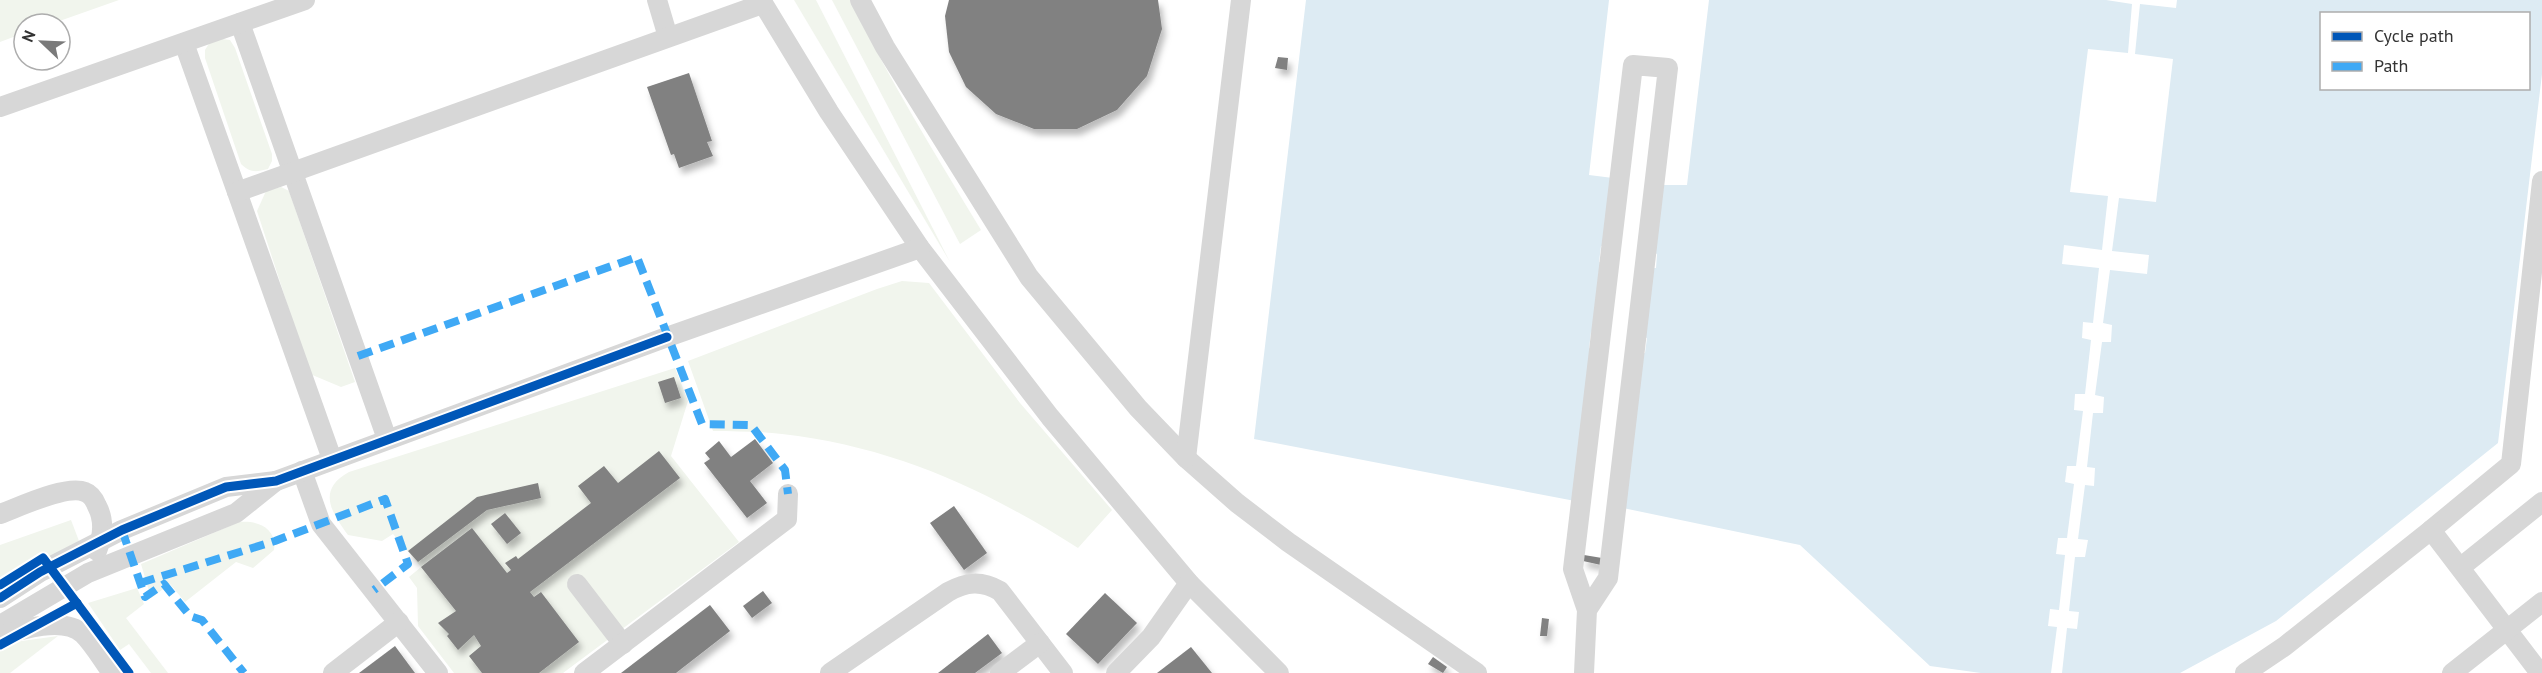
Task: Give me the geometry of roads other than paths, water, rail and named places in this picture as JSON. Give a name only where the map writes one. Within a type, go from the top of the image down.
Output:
[{"type":"street","points":[[0,107],[305,0]]},
{"type":"street","points":[[657,0],[668,37]]},
{"type":"street","points":[[860,0],[891,56],[1029,277],[1138,408],[1186,458],[1237,503],[1288,542],[1477,673]]},
{"type":"street","points":[[1186,458],[1241,0]]},
{"type":"street","points":[[237,192],[762,2],[829,111],[920,248],[1050,417],[1189,583],[1280,673]]},
{"type":"street","points":[[240,23],[387,439]]},
{"type":"street","points":[[184,43],[332,459]]},
{"type":"street","points":[[1584,673],[1587,610],[1573,569],[1633,65],[1668,68],[1608,578],[1587,610]]},
{"type":"street","points":[[2245,673],[2285,646],[2432,530],[2511,464],[2542,181]]},
{"type":"street","points":[[0,598],[40,572],[122,530],[226,487],[276,481],[667,337],[920,248]]},
{"type":"street","points":[[302,471],[321,524],[438,673]]},
{"type":"street","points":[[0,625],[88,573],[236,513],[276,481]]},
{"type":"street","points":[[0,514],[61,492],[74,490],[86,492],[94,500],[101,514],[100,542],[88,573]]},
{"type":"street","points":[[584,673],[787,519],[788,494]]},
{"type":"street","points":[[2461,567],[2542,502]]},
{"type":"street","points":[[2432,530],[2540,673]]},
{"type":"street","points":[[1116,673],[1151,637],[1189,583]]},
{"type":"street","points":[[577,584],[623,644]]},
{"type":"street","points":[[830,673],[961,585],[982,584],[1000,591],[1063,673]]},
{"type":"street","points":[[2452,673],[2542,602]]},
{"type":"street","points":[[333,673],[399,622]]},
{"type":"street","points":[[0,637],[29,627],[71,628],[82,634],[112,673]]},
{"type":"street","points":[[1000,673],[1040,643]]}]
